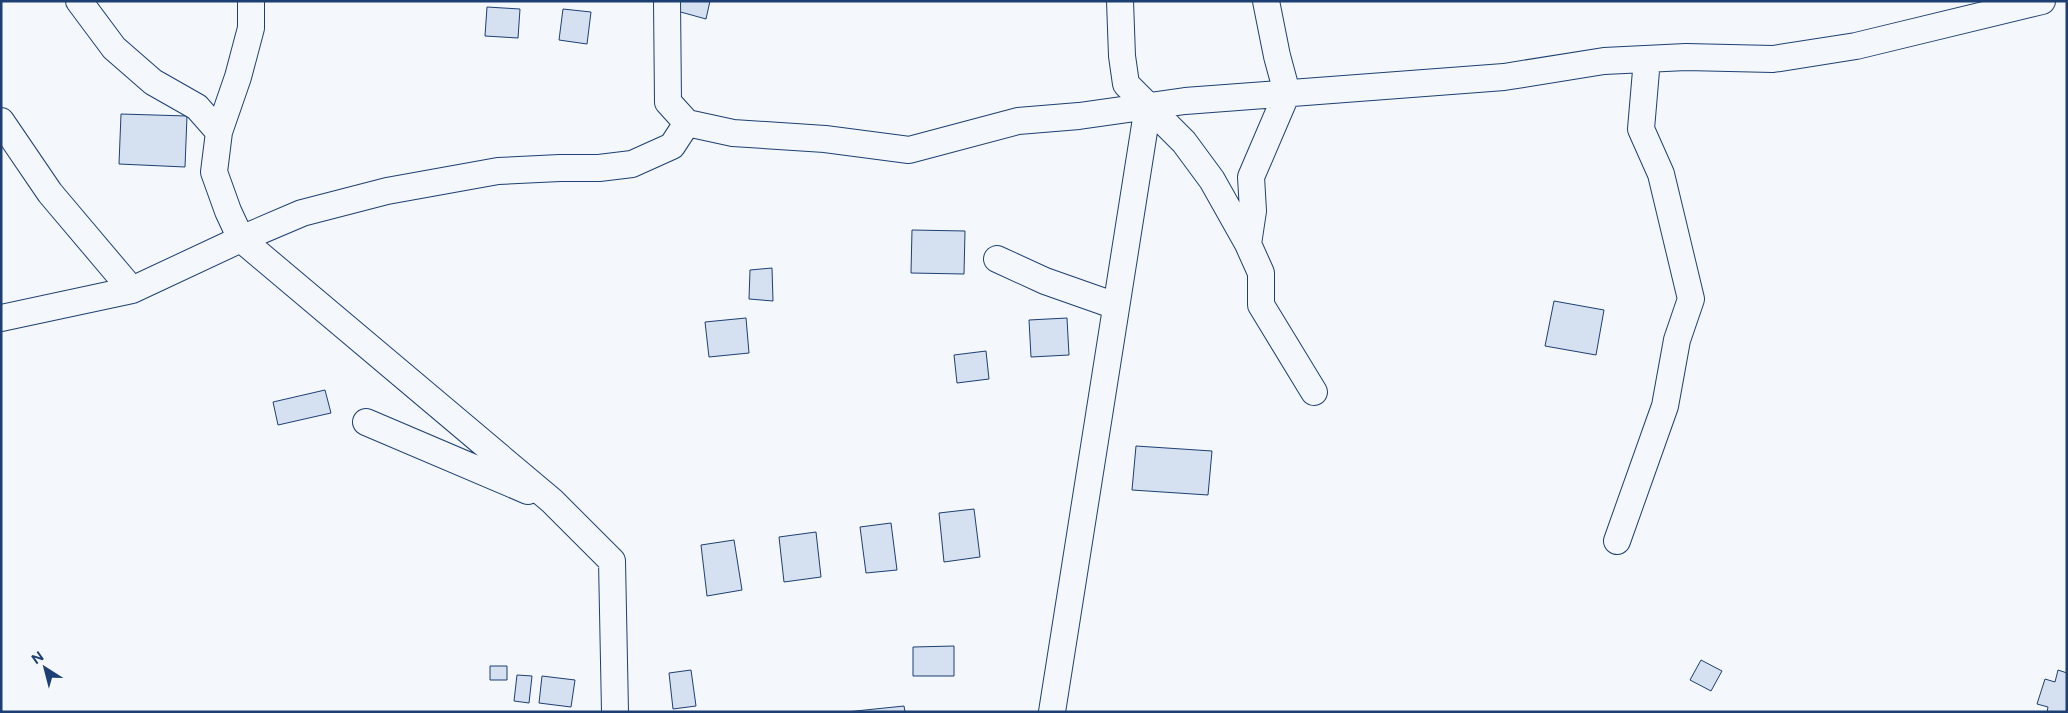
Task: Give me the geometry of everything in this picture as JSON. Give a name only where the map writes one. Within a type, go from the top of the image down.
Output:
[{"type":"street","points":[[79,1],[114,48],[153,82],[198,107],[219,132]]},
{"type":"street","points":[[251,1],[250,28],[238,77],[219,132],[214,172],[228,212],[241,239],[552,501],[612,561],[615,712]]},
{"type":"street","points":[[667,1],[668,102],[687,123],[733,133],[824,139],[909,150],[1018,121],[1079,116],[1186,101],[1504,77],[1604,61],[1686,56],[1773,59],[1856,46],[2042,1]]},
{"type":"street","points":[[1120,1],[1122,56],[1126,84],[1184,142],[1212,180],[1248,244],[1260,273],[1261,304],[1314,392]]},
{"type":"street","points":[[1248,244],[1253,211],[1251,177],[1288,93],[1276,56],[1266,1]]},
{"type":"street","points":[[1617,541],[1665,406],[1677,340],[1691,299],[1661,174],[1641,129],[1647,59]]},
{"type":"street","points":[[1052,712],[1148,106]]},
{"type":"street","points":[[1,122],[50,193],[132,290]]},
{"type":"street","points":[[1,318],[132,290],[302,213],[387,191],[498,171],[599,168],[632,164],[672,146],[687,123]]},
{"type":"street","points":[[997,259],[1045,281],[1116,306]]},
{"type":"street","points":[[366,422],[552,501]]},
{"type":"building","points":[[680,1],[710,1],[706,19],[677,11]]},
{"type":"building","points":[[487,7],[520,9],[518,38],[485,36]]},
{"type":"building","points":[[563,9],[591,12],[587,44],[559,40]]},
{"type":"building","points":[[121,114],[187,116],[185,167],[119,164]]},
{"type":"building","points":[[912,230],[965,231],[964,274],[911,273]]},
{"type":"building","points":[[772,268],[773,301],[749,299],[750,270]]},
{"type":"building","points":[[1554,301],[1604,310],[1596,355],[1545,346]]},
{"type":"building","points":[[746,318],[749,353],[709,357],[705,322]]},
{"type":"building","points":[[1067,318],[1069,355],[1031,357],[1029,320]]},
{"type":"building","points":[[986,351],[989,379],[957,383],[954,355]]},
{"type":"building","points":[[325,390],[331,413],[278,425],[273,402]]},
{"type":"building","points":[[1136,446],[1212,451],[1208,495],[1132,490]]},
{"type":"building","points":[[974,509],[980,557],[944,562],[939,513]]},
{"type":"building","points":[[891,523],[897,570],[866,573],[860,527]]},
{"type":"building","points":[[816,532],[821,577],[784,582],[779,537]]},
{"type":"building","points":[[734,540],[742,590],[707,596],[701,545]]},
{"type":"building","points":[[954,646],[954,676],[913,676],[913,647]]},
{"type":"building","points":[[1701,660],[1722,671],[1711,691],[1690,680]]},
{"type":"building","points":[[490,666],[507,666],[507,680],[490,680]]},
{"type":"building","points":[[691,670],[696,706],[673,709],[669,673]]},
{"type":"building","points":[[2058,670],[2067,673],[2067,712],[2047,712],[2048,707],[2037,704],[2045,679],[2055,682]]},
{"type":"building","points":[[517,675],[532,676],[529,703],[514,701]]},
{"type":"building","points":[[542,676],[575,680],[571,707],[539,703]]},
{"type":"building","points":[[904,706],[905,712],[846,712]]}]
